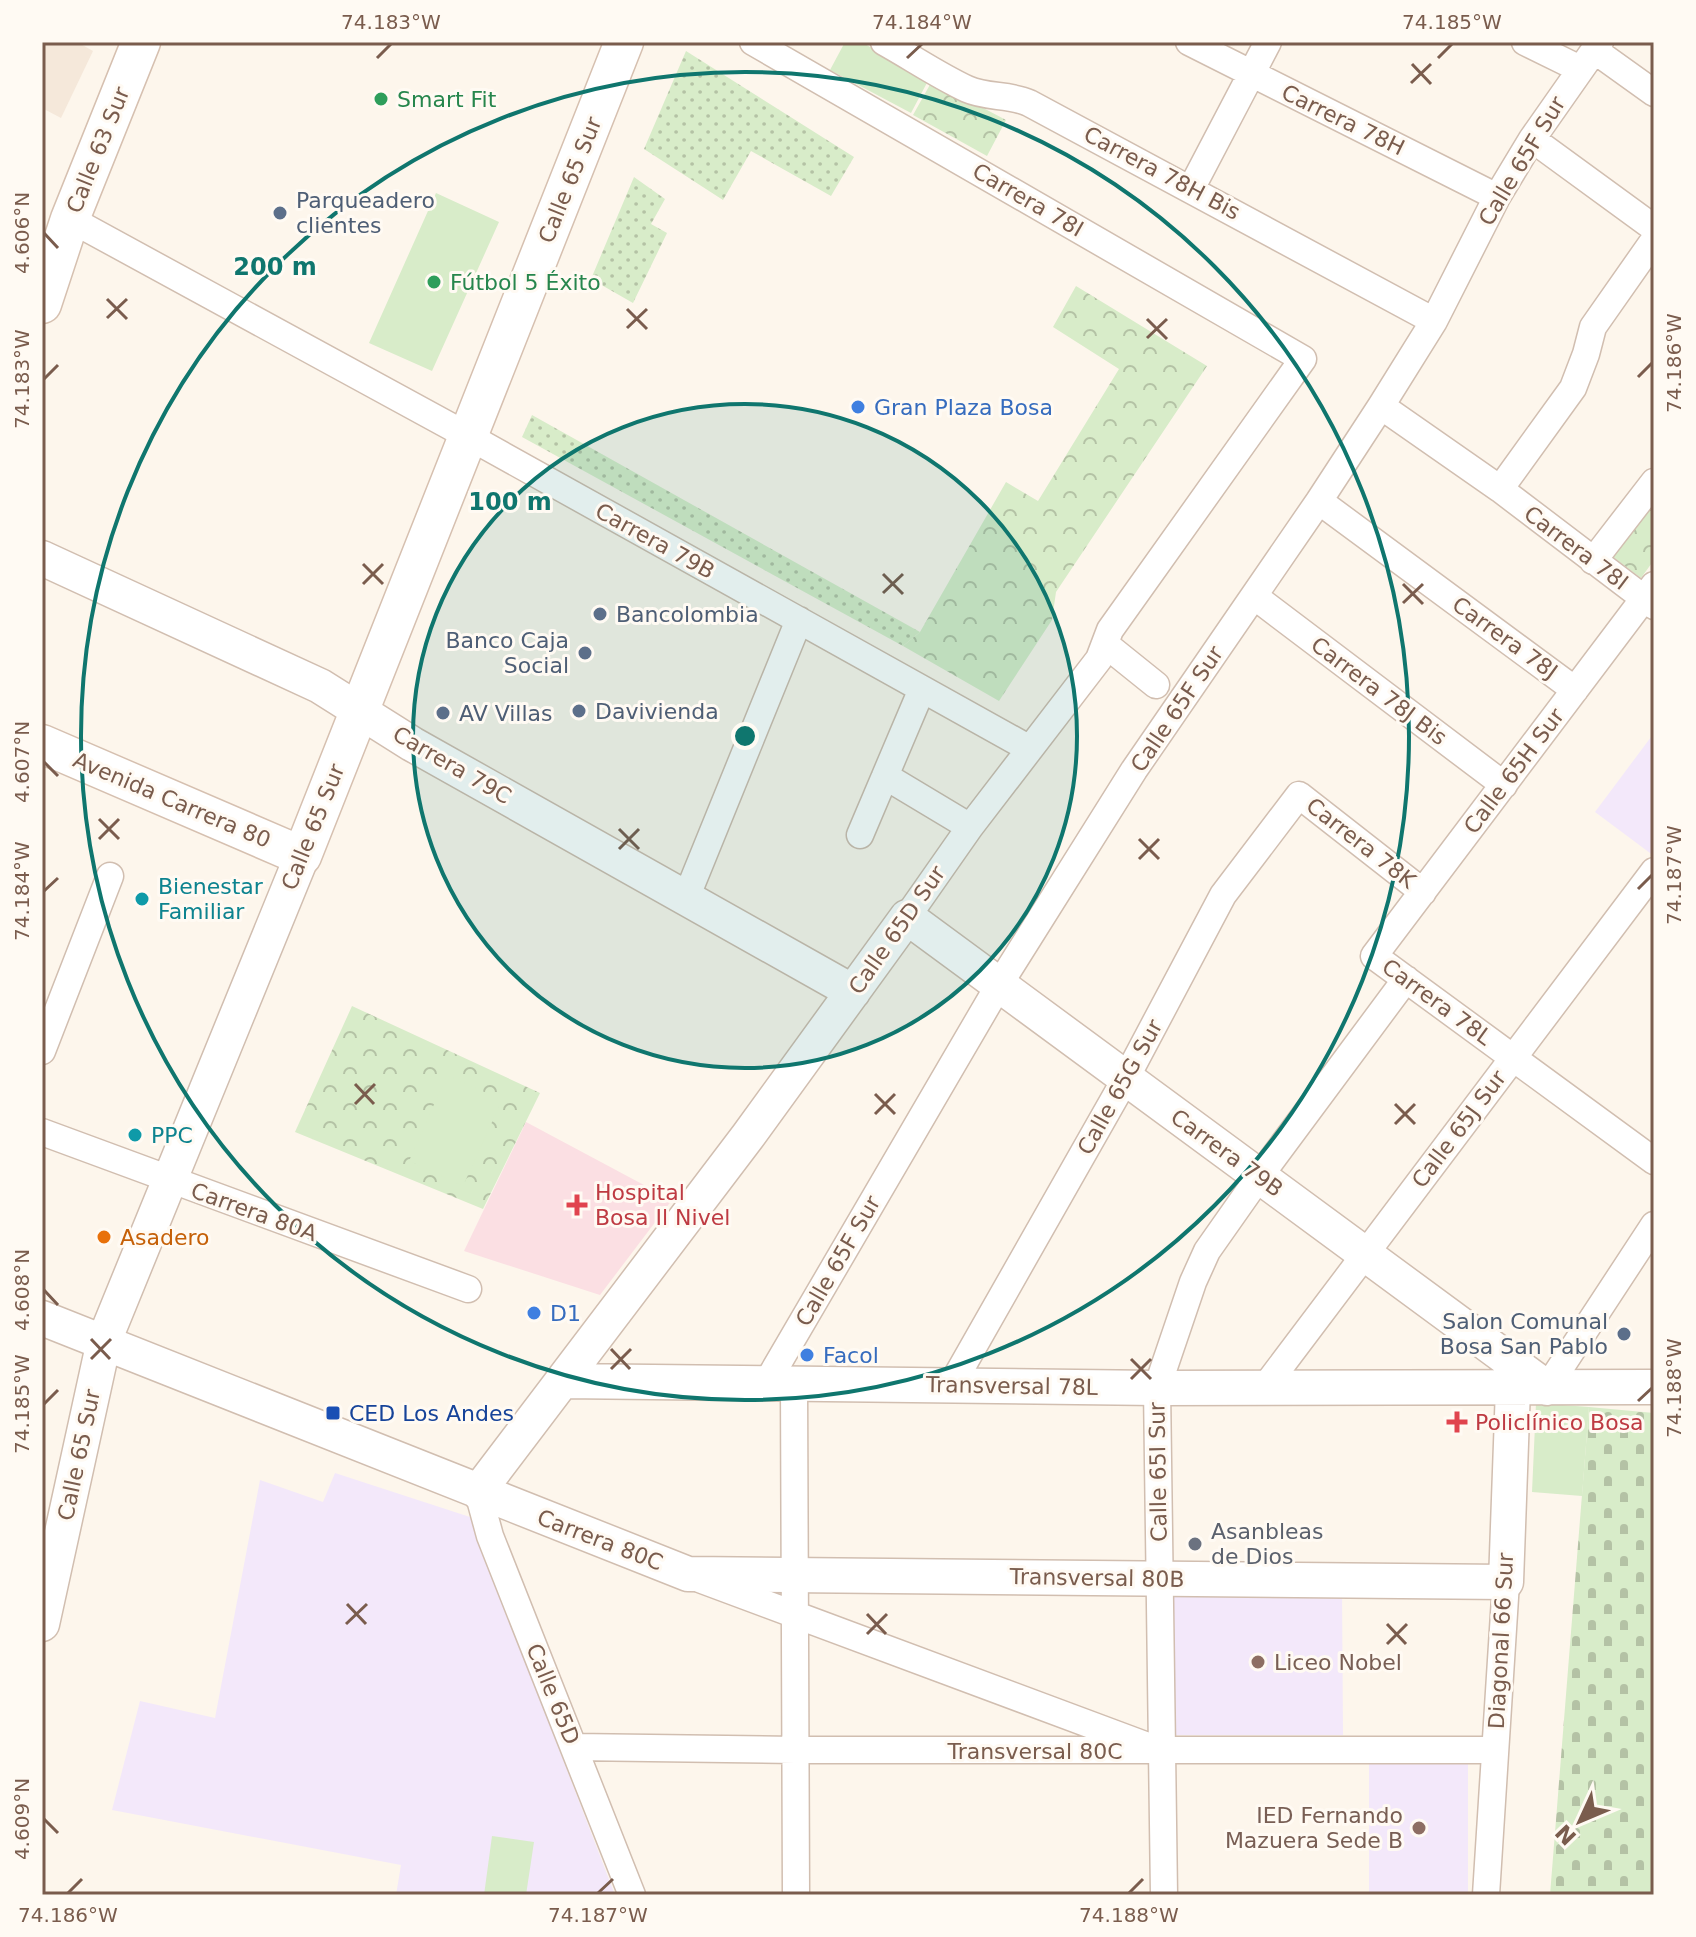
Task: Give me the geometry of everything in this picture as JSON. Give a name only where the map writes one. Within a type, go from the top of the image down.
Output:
[{"type":"main road","name":"Calle 63 Sur","points":[[42,304],[70,219],[141,42]]},
{"type":"main road","name":"Calle 65 Sur","points":[[302,856],[624,42]]},
{"type":"main road","name":"Avenida Carrera 80","points":[[42,744],[302,856]]},
{"type":"street","name":"Carrera 78I","points":[[753,42],[1303,359]]},
{"type":"street","name":"Carrera 78H Bis","points":[[884,42],[969,90],[986,95],[1013,96],[1029,103],[1434,321]]},
{"type":"street","name":"Carrera 78H","points":[[1189,42],[1497,197]]},
{"type":"street","points":[[1191,189],[1268,42]]},
{"type":"street","points":[[1525,42],[1591,54],[1654,93]]},
{"type":"street","name":"Calle 65F Sur","points":[[780,1384],[999,985],[1134,770],[1381,406],[1434,321],[1497,197],[1532,139],[1591,54]]},
{"type":"street","points":[[1532,139],[1654,228]]},
{"type":"street","name":"Carrera 79B","points":[[70,219],[1030,749]]},
{"type":"street","points":[[1500,489],[1573,388],[1593,327],[1654,240]]},
{"type":"street","name":"Calle 65D Sur","points":[[478,1492],[730,1161],[970,827],[1099,659],[1110,630],[1303,359]]},
{"type":"street","name":"Carrera 78I","points":[[1381,406],[1500,489],[1593,561],[1651,597]]},
{"type":"street","points":[[1593,561],[1654,482]]},
{"type":"street","name":"Carrera 78J","points":[[1319,501],[1575,690]]},
{"type":"street","name":"Carrera 79C","points":[[42,558],[320,686],[412,744],[853,992]]},
{"type":"street","name":"Carrera 78J Bis","points":[[1254,596],[1504,785]]},
{"type":"street","name":"Calle 65H Sur","points":[[1374,956],[1575,690],[1651,597]]},
{"type":"street","points":[[686,898],[799,620]]},
{"type":"street","points":[[1105,644],[1156,685]]},
{"type":"street","points":[[860,835],[922,689]]},
{"type":"street","points":[[885,776],[970,827]]},
{"type":"street","name":"Carrera 78K","points":[[1299,795],[1423,892]]},
{"type":"street","name":"Calle 65G Sur","points":[[951,1386],[1126,1078],[1223,895],[1299,795]]},
{"type":"street","name":"Calle 65 Sur","points":[[42,1624],[104,1341],[302,856]]},
{"type":"street","name":"Calle 65J Sur","points":[[1265,1387],[1654,871]]},
{"type":"street","points":[[42,1051],[110,876]]},
{"type":"street","name":"Carrera 79B","points":[[907,917],[1547,1388]]},
{"type":"street","name":"Carrera 78L","points":[[1374,956],[1654,1161]]},
{"type":"street","name":"Calle 65I Sur","points":[[1164,1895],[1157,1388],[1193,1282],[1207,1251],[1406,979]]},
{"type":"street","name":"Carrera 80A","points":[[42,1132],[468,1289]]},
{"type":"street","points":[[1547,1388],[1654,1225]]},
{"type":"street","name":"Carrera 80C","points":[[42,1318],[688,1574],[1162,1751]]},
{"type":"street","name":"Transversal 78L","points":[[563,1381],[1157,1388],[1654,1387]]},
{"type":"street","points":[[780,1384],[794,1575],[796,1895]]},
{"type":"street","name":"Diagonal 66 Sur","points":[[1486,1895],[1506,1582],[1513,1388]]},
{"type":"street","name":"Calle 65D","points":[[478,1492],[490,1536],[632,1895]]},
{"type":"street","name":"Transversal 80B","points":[[688,1574],[1506,1582]]},
{"type":"street","name":"Transversal 80C","points":[[574,1747],[1495,1750]]},
{"type":"shaded area","points":[[42,42],[77,42],[93,51],[61,118],[42,108]]},
{"type":"shaded area","points":[[1654,733],[1654,856],[1595,812]]},
{"type":"shaded area","name":"Hospital Bosa Il Nivel","points":[[526,1122],[672,1200],[600,1295],[464,1251]]},
{"type":"shaded area","points":[[335,1473],[470,1517],[615,1895],[396,1895],[401,1865],[112,1810],[140,1701],[215,1718],[260,1480],[323,1502]]},
{"type":"shaded area","name":"Liceo Nobel","points":[[1342,1588],[1343,1735],[1174,1735],[1173,1589]]},
{"type":"shaded area","name":"IED Fernando Mazuera Sede B","points":[[1369,1761],[1468,1762],[1468,1895],[1369,1895]]},
{"type":"green space","points":[[845,42],[861,42],[929,79],[911,113],[830,70]]},
{"type":"green space","points":[[686,51],[854,157],[831,196],[751,151],[723,200],[644,149]]},
{"type":"green space","points":[[932,81],[1006,120],[987,156],[913,115]]},
{"type":"green space","points":[[634,177],[665,199],[651,224],[667,233],[633,303],[591,279]]},
{"type":"green space","name":"Fútbol 5 Éxito","points":[[436,193],[499,222],[432,371],[369,343]]},
{"type":"green space","points":[[1076,286],[1207,366],[1056,592],[1052,620],[999,701],[903,646],[920,632],[1006,482],[1038,501],[1119,369],[1053,327]]},
{"type":"green space","points":[[532,415],[920,632],[903,646],[522,437]]},
{"type":"green space","points":[[1654,494],[1654,560],[1641,578],[1609,554]]},
{"type":"green space","points":[[352,1006],[540,1093],[483,1209],[295,1132]]},
{"type":"green space","points":[[447,1075],[502,1100],[463,1186],[409,1161]]},
{"type":"green space","points":[[1536,1403],[1589,1407],[1582,1496],[1532,1492]]},
{"type":"green space","points":[[1589,1407],[1654,1413],[1654,1895],[1550,1895]]},
{"type":"green space","points":[[492,1836],[534,1842],[526,1895],[484,1895]]},
{"type":"place","name":"Smart Fit","points":[[381,99]]},
{"type":"place","name":"Parqueadero clientes","points":[[280,213]]},
{"type":"place","name":"Fútbol 5 Éxito","points":[[434,282]]},
{"type":"place","name":"Gran Plaza Bosa","points":[[858,407]]},
{"type":"place","name":"Bancolombia","points":[[600,614]]},
{"type":"place","name":"Banco Caja Social","points":[[585,653]]},
{"type":"place","name":"Davivienda","points":[[579,711]]},
{"type":"place","name":"AV Villas","points":[[443,713]]},
{"type":"place","name":"Bienestar Familiar","points":[[142,899]]},
{"type":"place","name":"PPC","points":[[135,1135]]},
{"type":"place","name":"Hospital Bosa Il Nivel","points":[[577,1205]]},
{"type":"place","name":"Asadero","points":[[104,1237]]},
{"type":"place","name":"D1","points":[[534,1313]]},
{"type":"place","name":"Salon Comunal Bosa San Pablo","points":[[1624,1334]]},
{"type":"place","name":"Facol","points":[[807,1355]]},
{"type":"place","name":"CED Los Andes","points":[[333,1413]]},
{"type":"place","name":"Policlínico Bosa","points":[[1457,1422]]},
{"type":"place","name":"Asanbleas de Dios","points":[[1195,1544]]},
{"type":"place","name":"Liceo Nobel","points":[[1258,1662]]},
{"type":"place","name":"IED Fernando Mazuera Sede B","points":[[1419,1828]]}]
